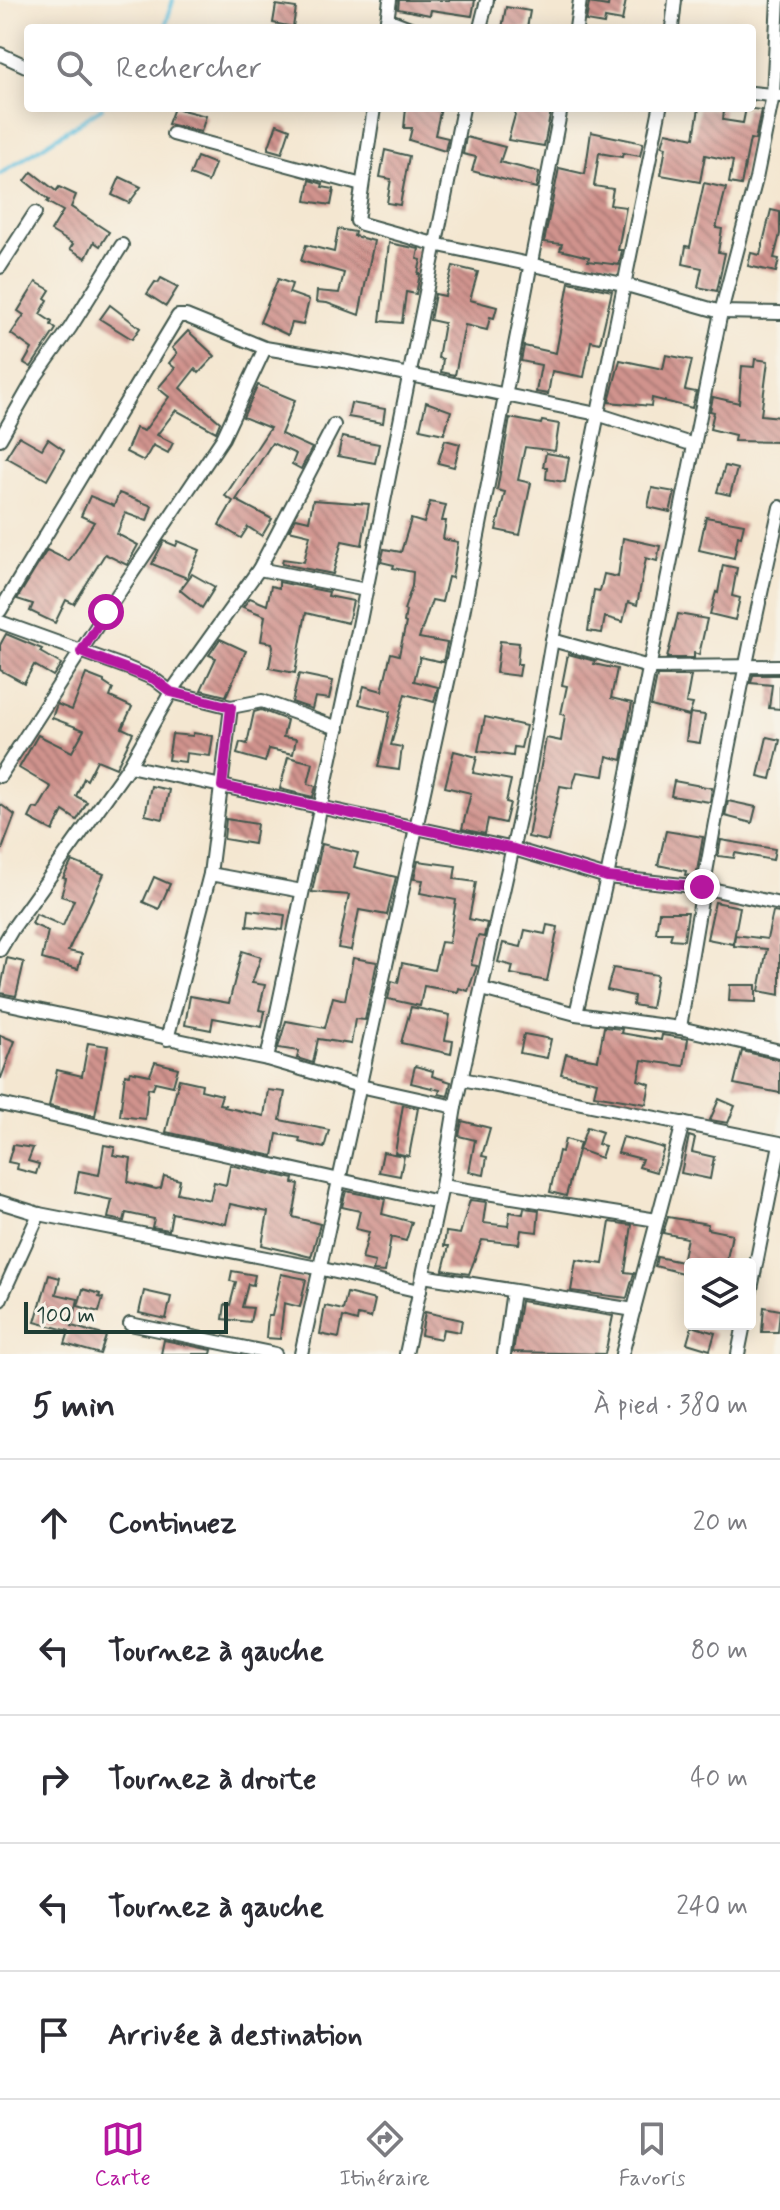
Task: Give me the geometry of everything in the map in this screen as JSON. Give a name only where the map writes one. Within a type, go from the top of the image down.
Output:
[{"type":"street","points":[[386,23],[390,0]]},
{"type":"street","points":[[481,24],[487,0]]},
{"type":"street","points":[[577,24],[580,0]]},
{"type":"street","points":[[672,24],[675,0]]},
{"type":"street","points":[[576,1014],[607,877],[721,312],[777,96],[778,0]]},
{"type":"street","points":[[0,54],[24,65]]},
{"type":"street","points":[[756,93],[777,96]]},
{"type":"street","points":[[373,112],[357,221],[434,244],[623,284],[721,312],[780,313]]},
{"type":"street","points":[[267,1059],[338,728],[462,112]]},
{"type":"street","points":[[301,1354],[463,613],[560,112]]},
{"type":"street","points":[[406,1354],[442,1186],[455,1107],[514,849],[552,640],[659,112]]},
{"type":"street","points":[[173,134],[362,185]]},
{"type":"street","points":[[0,267],[35,213]]},
{"type":"street","points":[[0,439],[36,376],[122,245]]},
{"type":"street","points":[[0,611],[178,316],[186,316],[265,348],[597,414],[694,445]]},
{"type":"street","points":[[0,776],[223,438],[265,348]]},
{"type":"street","points":[[0,950],[129,766],[171,692],[259,569],[334,425]]},
{"type":"street","points":[[680,1028],[702,887],[744,665],[780,507]]},
{"type":"street","points":[[259,569],[366,590]]},
{"type":"street","points":[[0,622],[154,679],[171,692],[231,707],[262,701],[338,728]]},
{"type":"street","points":[[552,640],[649,667],[780,666]]},
{"type":"street","points":[[167,1039],[210,874],[231,707]]},
{"type":"street","points":[[129,766],[514,849],[607,877],[702,887],[780,904]]},
{"type":"street","points":[[210,874],[302,891]]},
{"type":"street","points":[[482,989],[576,1014],[680,1028],[780,1051]]},
{"type":"street","points":[[0,1002],[267,1059],[360,1086],[455,1107]]},
{"type":"street","points":[[462,1079],[780,1144],[756,1264]]},
{"type":"street","points":[[0,1104],[438,1202]]},
{"type":"street","points":[[622,1354],[683,1123]]},
{"type":"street","points":[[442,1186],[657,1220]]},
{"type":"street","points":[[0,1202],[39,1214],[420,1291]]},
{"type":"street","points":[[0,1300],[39,1214]]},
{"type":"street","points":[[423,1276],[634,1310]]},
{"type":"street","points":[[504,1354],[513,1291]]},
{"type":"street","points":[[130,1324],[215,1348],[275,1354]]},
{"type":"street","points":[[738,1354],[743,1330]]},
{"type":"building","points":[[399,0],[475,0],[472,16],[431,10],[430,15],[398,9]]},
{"type":"building","points":[[609,0],[626,0],[622,21],[605,18],[604,24],[586,21],[589,3],[608,6]]},
{"type":"building","points":[[276,5],[296,8],[293,24],[273,23]]},
{"type":"building","points":[[506,7],[530,11],[528,24],[503,24]]},
{"type":"building","points":[[761,110],[755,140],[750,139],[741,185],[729,183],[733,161],[705,155],[700,182],[661,175],[666,132],[694,138],[698,112],[724,112],[723,120],[743,123],[745,112]]},
{"type":"building","points":[[172,112],[206,116],[201,132],[168,124]]},
{"type":"building","points":[[406,112],[440,112],[435,135],[448,138],[445,151],[409,140],[412,128],[404,128]]},
{"type":"building","points":[[516,112],[551,112],[544,146],[508,140]]},
{"type":"building","points":[[277,124],[290,129],[282,153],[268,149]]},
{"type":"building","points":[[591,132],[643,143],[640,156],[599,153],[594,186],[613,189],[610,205],[626,207],[618,250],[622,250],[619,265],[588,261],[589,257],[560,250],[562,244],[544,242],[559,168],[585,174]]},
{"type":"building","points":[[466,137],[505,147],[500,162],[539,172],[536,188],[472,171],[476,157],[463,154]]},
{"type":"building","points":[[385,150],[409,156],[400,205],[387,203],[391,179],[380,177]]},
{"type":"building","points":[[197,157],[215,164],[208,182],[190,175]]},
{"type":"building","points":[[32,172],[56,191],[59,187],[76,195],[71,207],[109,232],[100,246],[94,242],[86,258],[70,249],[73,244],[51,231],[63,211],[47,202],[49,200],[25,181]]},
{"type":"building","points":[[120,177],[141,187],[129,203],[112,195]]},
{"type":"building","points":[[310,180],[334,189],[331,205],[306,201]]},
{"type":"building","points":[[704,183],[726,188],[716,228],[722,229],[718,252],[725,253],[717,291],[698,287],[702,268],[683,264],[686,246],[690,247]]},
{"type":"building","points":[[771,210],[780,212],[780,234],[774,258],[779,259],[776,272],[748,266],[751,253],[760,255]]},
{"type":"building","points":[[338,229],[355,232],[354,236],[374,241],[359,315],[316,302],[317,291],[339,293],[344,273],[301,261],[306,245],[334,252]]},
{"type":"building","points":[[389,243],[419,249],[417,259],[421,260],[416,294],[406,292],[402,323],[380,321]]},
{"type":"building","points":[[453,266],[478,272],[470,300],[497,307],[494,318],[490,317],[487,330],[465,325],[455,375],[441,372],[443,359],[438,358],[444,323],[430,320],[435,294],[445,296]]},
{"type":"building","points":[[161,278],[178,287],[166,306],[147,294]]},
{"type":"building","points":[[278,279],[292,284],[289,293],[309,300],[303,325],[292,323],[288,335],[260,322]]},
{"type":"building","points":[[36,282],[50,290],[40,314],[56,329],[31,367],[24,363],[32,349],[11,334],[24,315],[18,311]]},
{"type":"building","points":[[569,282],[612,291],[600,343],[591,341],[584,377],[552,371],[548,394],[536,392],[541,365],[521,361],[524,346],[556,353]]},
{"type":"building","points":[[110,305],[140,328],[132,339],[100,319]]},
{"type":"building","points":[[188,331],[215,356],[199,373],[195,369],[180,388],[220,422],[216,432],[176,410],[157,435],[173,443],[168,453],[153,445],[144,461],[126,452],[136,428],[144,431],[169,397],[158,388],[175,368],[169,363],[177,353],[172,348]]},
{"type":"building","points":[[666,355],[692,360],[685,390],[696,392],[692,408],[652,398],[651,406],[609,402],[620,360],[663,369]]},
{"type":"building","points":[[755,359],[768,361],[761,415],[780,417],[780,442],[734,441],[735,435],[710,429],[713,397],[739,403],[742,366],[754,367]]},
{"type":"building","points":[[258,385],[295,400],[281,434],[312,448],[301,469],[292,464],[296,454],[272,443],[236,500],[272,519],[262,536],[248,527],[241,538],[219,525],[233,501],[225,496],[270,428],[243,417]]},
{"type":"building","points":[[426,402],[451,411],[444,434],[420,429]]},
{"type":"building","points":[[351,403],[385,409],[383,423],[348,417]]},
{"type":"building","points":[[510,418],[559,424],[555,451],[525,447],[518,480],[531,483],[520,535],[496,530],[505,492],[497,490]]},
{"type":"building","points":[[19,436],[42,449],[48,439],[64,450],[47,480],[6,457]]},
{"type":"building","points":[[342,437],[379,444],[375,463],[338,456]]},
{"type":"building","points":[[445,440],[460,444],[454,467],[438,463]]},
{"type":"building","points":[[546,453],[569,457],[565,482],[546,479],[547,467],[543,467]]},
{"type":"building","points":[[725,466],[737,469],[730,495],[717,492]]},
{"type":"building","points":[[652,488],[675,492],[670,512],[648,507]]},
{"type":"building","points":[[119,493],[152,506],[147,521],[125,513],[117,534],[138,545],[127,565],[105,554],[74,604],[66,600],[55,623],[30,611],[33,604],[17,599],[47,550],[69,561],[94,522],[81,516],[90,496],[114,506]]},
{"type":"building","points":[[313,500],[369,504],[362,545],[342,541],[333,574],[282,564],[283,559],[304,562],[310,535],[289,530],[296,518],[309,521]]},
{"type":"building","points":[[430,502],[446,505],[442,521],[446,521],[443,539],[458,542],[452,578],[448,577],[442,602],[432,600],[419,638],[447,643],[443,662],[420,657],[414,681],[438,687],[434,702],[405,694],[391,745],[402,747],[399,770],[378,767],[390,712],[359,704],[364,686],[382,691],[391,653],[399,655],[406,623],[404,610],[413,572],[381,562],[384,549],[401,552],[411,519],[424,523]]},
{"type":"building","points":[[706,517],[744,524],[734,558],[699,550]]},
{"type":"building","points":[[623,538],[660,546],[657,561],[646,558],[637,605],[628,602],[623,622],[605,617],[602,633],[588,631],[594,590],[600,591],[604,574],[618,577]]},
{"type":"building","points":[[164,541],[176,546],[178,541],[200,550],[187,578],[152,564]]},
{"type":"building","points":[[723,565],[737,568],[732,596],[740,598],[735,620],[710,614]]},
{"type":"building","points":[[192,574],[215,587],[202,608],[180,590]]},
{"type":"building","points":[[279,582],[329,592],[328,596],[353,601],[348,623],[306,613],[295,673],[269,668],[273,646],[261,641],[265,616],[243,607],[250,598],[267,605],[271,586],[279,588]]},
{"type":"building","points":[[678,614],[707,619],[699,655],[694,653],[694,658],[667,658]]},
{"type":"building","points":[[6,634],[42,649],[40,652],[61,664],[53,676],[34,665],[24,683],[0,670],[0,645]]},
{"type":"building","points":[[220,639],[246,651],[226,696],[201,690],[216,658],[209,655]]},
{"type":"building","points":[[500,641],[519,643],[519,676],[496,673]]},
{"type":"building","points":[[568,654],[617,669],[611,698],[632,703],[622,760],[607,756],[604,776],[577,772],[572,788],[560,786],[548,841],[528,837],[546,738],[561,741],[565,715],[561,714],[567,686],[562,685]]},
{"type":"building","points":[[86,674],[104,681],[113,689],[110,697],[132,707],[122,728],[133,733],[116,768],[97,760],[87,780],[84,778],[76,796],[87,802],[77,820],[63,811],[53,831],[29,818],[51,787],[19,768],[38,735],[72,752],[84,730],[52,718],[57,704],[72,710]]},
{"type":"building","points":[[299,674],[333,681],[329,699],[315,697],[312,709],[292,702]]},
{"type":"building","points":[[753,675],[780,675],[780,709],[769,708],[772,685],[751,683]]},
{"type":"building","points":[[657,676],[691,676],[686,703],[693,704],[689,716],[651,706]]},
{"type":"building","points":[[261,710],[287,720],[283,737],[296,739],[293,754],[269,749],[265,762],[237,754],[240,742],[247,744],[254,712]]},
{"type":"building","points":[[690,713],[705,715],[700,743],[686,741]]},
{"type":"building","points":[[485,717],[526,726],[521,748],[514,747],[513,756],[478,751]]},
{"type":"building","points":[[193,733],[213,736],[210,756],[186,753],[185,762],[168,760],[172,734],[193,736]]},
{"type":"building","points":[[767,737],[780,740],[771,779],[758,776]]},
{"type":"building","points":[[454,751],[477,757],[473,773],[511,780],[505,823],[488,819],[485,834],[462,829],[471,793],[445,787]]},
{"type":"building","points":[[288,757],[313,763],[308,784],[316,786],[313,797],[280,789]]},
{"type":"building","points":[[674,781],[712,788],[710,802],[671,796]]},
{"type":"building","points":[[151,786],[169,790],[163,819],[145,815]]},
{"type":"building","points":[[728,801],[756,807],[752,823],[725,816]]},
{"type":"building","points":[[0,804],[15,815],[1,852],[0,852]]},
{"type":"building","points":[[226,819],[257,824],[254,844],[224,839]]},
{"type":"building","points":[[666,831],[703,837],[696,877],[685,875],[686,871],[658,865]]},
{"type":"building","points":[[721,840],[775,849],[773,860],[735,853],[734,858],[718,856]]},
{"type":"building","points":[[322,844],[358,853],[354,867],[396,877],[387,915],[359,910],[351,950],[338,948],[349,895],[312,892]]},
{"type":"building","points":[[72,861],[104,874],[68,951],[82,954],[78,969],[42,959],[48,931],[32,924],[36,914],[63,926],[74,900],[61,896],[66,879],[63,878]]},
{"type":"building","points":[[418,861],[456,866],[454,879],[476,882],[469,919],[487,923],[484,937],[478,936],[471,965],[477,966],[468,991],[424,986],[420,1006],[388,999],[392,981],[398,983],[402,963],[434,970],[441,942],[449,943],[456,900],[420,893],[423,880],[414,879]]},
{"type":"building","points":[[154,877],[170,884],[159,909],[143,902]]},
{"type":"building","points":[[715,902],[740,907],[733,944],[707,939]]},
{"type":"building","points":[[249,910],[285,915],[283,930],[247,926]]},
{"type":"building","points":[[659,912],[688,912],[684,940],[670,939],[672,933],[656,933]]},
{"type":"building","points":[[773,912],[780,913],[780,995],[759,991],[767,949],[734,946],[735,935],[767,939]]},
{"type":"building","points":[[547,925],[558,927],[547,981],[511,974],[513,966],[498,962],[503,943],[521,947],[525,930],[545,934]]},
{"type":"building","points":[[242,951],[261,957],[252,983],[265,985],[259,1010],[265,1011],[262,1027],[213,1018],[211,1030],[185,1025],[190,996],[229,1003]]},
{"type":"building","points":[[7,958],[24,962],[16,996],[0,993]]},
{"type":"building","points":[[353,958],[377,962],[365,1020],[355,1019],[351,1044],[318,1039],[313,1063],[297,1058],[299,1051],[278,1048],[286,1021],[325,1028],[333,997],[345,1000]]},
{"type":"building","points":[[613,968],[657,975],[651,1008],[633,1005],[634,996],[607,990]]},
{"type":"building","points":[[730,985],[756,985],[756,1002],[729,1001]]},
{"type":"building","points":[[411,1007],[450,1015],[445,1040],[453,1041],[451,1054],[401,1043]]},
{"type":"building","points":[[604,1027],[661,1040],[662,1035],[688,1039],[684,1066],[642,1060],[638,1080],[650,1084],[646,1104],[594,1095],[597,1082],[561,1074],[566,1054],[598,1060]]},
{"type":"building","points":[[524,1034],[551,1039],[547,1058],[520,1053]]},
{"type":"building","points":[[0,1035],[15,1041],[1,1078],[0,1078]]},
{"type":"building","points":[[88,1043],[108,1046],[95,1116],[49,1106],[57,1070],[82,1076]]},
{"type":"building","points":[[742,1051],[780,1060],[780,1093],[734,1084]]},
{"type":"building","points":[[155,1062],[178,1068],[173,1086],[155,1082],[153,1089],[148,1088],[145,1119],[120,1116],[125,1074],[129,1075],[130,1071],[150,1075]]},
{"type":"building","points":[[415,1066],[433,1071],[432,1076],[451,1082],[448,1096],[439,1094],[440,1090],[411,1083]]},
{"type":"building","points":[[179,1079],[202,1084],[201,1090],[222,1095],[219,1104],[224,1107],[264,1116],[268,1090],[285,1092],[280,1120],[329,1130],[324,1148],[299,1142],[300,1138],[277,1134],[273,1156],[166,1132]]},
{"type":"building","points":[[719,1099],[735,1106],[728,1123],[710,1120]]},
{"type":"building","points":[[403,1105],[418,1108],[409,1156],[395,1153]]},
{"type":"building","points":[[462,1121],[490,1128],[482,1156],[487,1157],[484,1175],[469,1172],[475,1140],[459,1136]]},
{"type":"building","points":[[587,1127],[602,1132],[598,1144],[605,1146],[601,1158],[579,1150]]},
{"type":"building","points":[[689,1136],[695,1138],[692,1152],[714,1157],[710,1179],[681,1173]]},
{"type":"building","points":[[623,1137],[664,1148],[656,1172],[639,1167],[642,1159],[618,1153]]},
{"type":"building","points":[[565,1139],[580,1143],[566,1196],[550,1192],[559,1151],[562,1152]]},
{"type":"building","points":[[13,1145],[33,1148],[28,1161],[39,1164],[36,1174],[17,1169],[18,1164],[8,1162]]},
{"type":"building","points":[[104,1145],[115,1147],[113,1155],[131,1158],[128,1182],[156,1189],[161,1188],[164,1176],[180,1180],[177,1193],[210,1200],[214,1182],[226,1185],[230,1165],[294,1179],[293,1183],[299,1184],[293,1217],[320,1224],[311,1257],[262,1245],[268,1212],[230,1204],[226,1224],[172,1213],[169,1230],[152,1227],[154,1219],[126,1213],[124,1221],[108,1218],[112,1200],[75,1192],[79,1171],[99,1175]]},
{"type":"building","points":[[383,1152],[404,1156],[400,1176],[379,1172]]},
{"type":"building","points":[[346,1191],[385,1199],[382,1214],[412,1222],[406,1241],[391,1237],[385,1272],[373,1271],[375,1262],[362,1259],[369,1232],[356,1229],[360,1211],[342,1207]]},
{"type":"building","points":[[470,1200],[486,1202],[483,1223],[508,1226],[510,1212],[523,1214],[524,1208],[539,1210],[537,1232],[521,1230],[519,1244],[482,1240],[469,1274],[443,1270],[449,1246],[444,1246],[446,1232],[460,1234]]},
{"type":"building","points":[[668,1217],[708,1224],[707,1229],[732,1234],[727,1258],[684,1258],[684,1273],[655,1266],[657,1257],[682,1262],[687,1238],[663,1233]]},
{"type":"building","points":[[610,1222],[632,1225],[625,1272],[634,1273],[627,1298],[571,1291],[576,1260],[603,1264]]},
{"type":"building","points":[[232,1271],[255,1275],[253,1285],[248,1284],[242,1307],[253,1308],[250,1322],[223,1319],[225,1304],[230,1305],[236,1282],[230,1281]]},
{"type":"building","points":[[281,1274],[306,1279],[300,1307],[284,1303],[280,1339],[266,1338],[268,1316],[272,1316]]},
{"type":"building","points":[[49,1275],[60,1278],[56,1294],[78,1299],[72,1326],[106,1336],[100,1354],[65,1344],[69,1331],[35,1322]]},
{"type":"building","points":[[83,1289],[100,1294],[99,1297],[103,1298],[99,1312],[78,1306]]},
{"type":"building","points":[[144,1291],[171,1297],[166,1319],[139,1313]]},
{"type":"building","points":[[347,1293],[375,1300],[371,1318],[358,1315],[357,1321],[343,1317],[339,1338],[320,1334],[325,1306],[343,1310]]},
{"type":"building","points":[[521,1301],[613,1316],[605,1354],[513,1352]]},
{"type":"building","points":[[764,1307],[780,1310],[778,1332],[762,1332]]},
{"type":"building","points":[[425,1312],[462,1320],[460,1332],[443,1329],[441,1339],[421,1335]]},
{"type":"building","points":[[691,1330],[715,1333],[710,1350],[687,1343]]},
{"type":"building","points":[[164,1340],[212,1350],[211,1354],[161,1354]]},
{"type":"waterway","points":[[166,24],[173,0]]},
{"type":"waterway","points":[[0,174],[96,112]]},
{"type":"route","points":[[106,612],[81,652],[154,679],[171,692],[231,707],[222,786],[514,849],[607,877],[702,887]]}]
